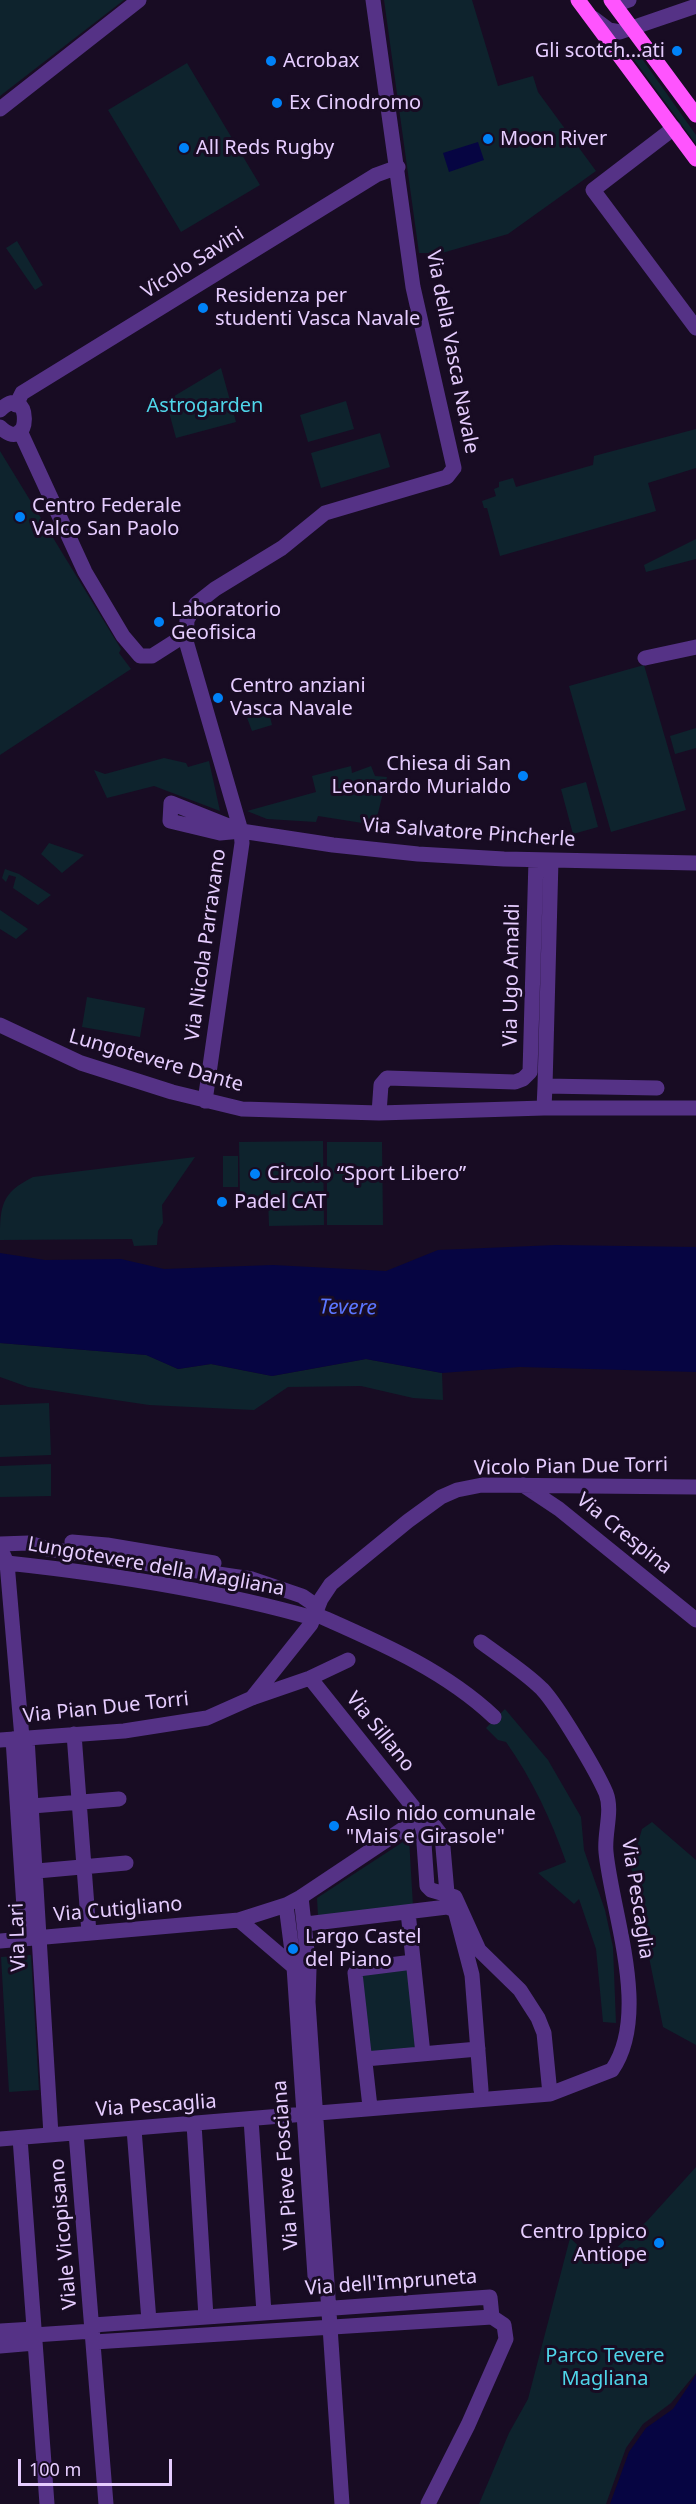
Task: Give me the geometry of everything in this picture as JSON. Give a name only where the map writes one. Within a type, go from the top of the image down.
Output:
[{"type":"main road","points":[[578,0],[696,159]]},
{"type":"main road","points":[[619,2],[633,28],[696,113]]},
{"type":"street","points":[[0,110],[139,0]]},
{"type":"street","name":"Via della Vasca Navale","points":[[185,635],[188,616],[200,600],[282,548],[325,513],[447,477],[453,472],[413,287],[373,0]]},
{"type":"street","points":[[589,14],[612,31],[620,32],[696,6]]},
{"type":"street","points":[[674,128],[593,190],[696,328]]},
{"type":"street","name":"Vicolo Savini","points":[[16,405],[22,393],[376,175],[398,167]]},
{"type":"street","points":[[0,410],[7,405],[16,405],[24,410],[26,419],[20,431],[11,434],[0,428]]},
{"type":"street","points":[[20,431],[86,572],[123,636],[135,652],[146,657],[152,656],[185,635],[241,831]]},
{"type":"street","points":[[645,658],[696,647]]},
{"type":"street","name":"Via Salvatore Pincherle","points":[[241,831],[418,855],[696,863]]},
{"type":"street","name":"Via Nicola Parravano","points":[[205,1101],[242,843],[241,831]]},
{"type":"street","name":"Via Ugo Amaldi","points":[[379,1113],[381,1085],[387,1078],[515,1082],[524,1079],[530,1072],[540,959],[544,860]]},
{"type":"street","name":"Via Ugo Amaldi","points":[[540,959],[545,1086]]},
{"type":"street","name":"Lungotevere Dante","points":[[0,1025],[81,1063],[205,1101],[252,1110],[379,1113],[544,1108],[696,1108]]},
{"type":"street","points":[[544,1108],[545,1086],[657,1088]]},
{"type":"street","name":"Vicolo Pian Due Torri","points":[[252,1698],[300,1640],[330,1584],[441,1497],[482,1485],[696,1487]]},
{"type":"street","name":"Via Crespina","points":[[523,1485],[559,1509],[696,1620]]},
{"type":"street","name":"Lungotevere della Magliana","points":[[0,1544],[29,1543],[48,1549],[252,1579],[302,1596],[315,1613]]},
{"type":"street","points":[[3,1556],[16,1738],[25,1923],[38,1938]]},
{"type":"street","name":"Lungotevere della Magliana","points":[[3,1556],[53,1568],[315,1613],[351,1627],[438,1674],[478,1701],[494,1717]]},
{"type":"street","name":"Via Pescaglia","points":[[0,2139],[309,2116],[370,2107],[549,2094],[612,2070],[624,2039],[628,2000],[627,1960],[608,1866],[608,1800],[555,1707],[542,1689],[481,1641]]},
{"type":"street","name":"Via Pian Due Torri","points":[[16,1738],[191,1722],[221,1714],[252,1698],[310,1678],[348,1660]]},
{"type":"street","name":"Via Sillano","points":[[310,1678],[416,1812],[423,1829],[427,1886],[431,1890],[455,1897],[478,1950],[520,1990],[538,2018],[544,2034],[549,2094]]},
{"type":"street","points":[[74,1734],[89,1933]]},
{"type":"street","name":"Via Lari","points":[[16,1738],[32,1806],[51,2135]]},
{"type":"street","points":[[32,1806],[119,1799]]},
{"type":"street","points":[[239,1920],[286,1905],[301,1897],[406,1827],[416,1812]]},
{"type":"street","points":[[37,1871],[126,1863]]},
{"type":"street","points":[[301,1897],[306,1924],[302,1968]]},
{"type":"street","points":[[286,1905],[302,1968]]},
{"type":"street","points":[[306,1924],[447,1907],[458,1914],[473,1983],[481,2090]]},
{"type":"street","points":[[408,1912],[423,2054]]},
{"type":"street","points":[[239,1920],[302,1968]]},
{"type":"street","name":"Via Cutigliano","points":[[0,1941],[239,1920]]},
{"type":"street","points":[[370,2107],[356,1981],[358,1969],[413,1962]]},
{"type":"street","name":"Via Pieve Fosciana","points":[[302,1968],[308,2002],[309,2116],[323,2309],[332,2504]]},
{"type":"street","points":[[365,2059],[478,2049]]},
{"type":"street","name":"Via Pescaglia","points":[[309,2116],[332,2120],[542,2103],[549,2094]]},
{"type":"street","points":[[251,2120],[264,2313]]},
{"type":"street","points":[[194,2124],[206,2317]]},
{"type":"street","points":[[134,2129],[149,2321]]},
{"type":"street","name":"Viale Vicopisano","points":[[76,2133],[106,2504]]},
{"type":"street","name":"Viale Vicopisano","points":[[20,2138],[47,2504]]},
{"type":"street","name":"Via dell'Impruneta","points":[[0,2331],[34,2336],[324,2329],[492,2318],[490,2297],[149,2321],[93,2333]]},
{"type":"street","points":[[428,2504],[504,2344],[507,2333],[504,2325],[492,2318]]},
{"type":"street","name":"Via Pieve Fosciana","points":[[324,2329],[342,2504]]},
{"type":"street","name":"Via dell'Impruneta","points":[[0,2346],[34,2336]]},
{"type":"green space","points":[[0,0],[124,0],[0,96]]},
{"type":"green space","name":"Moon River","points":[[384,0],[472,0],[498,86],[533,76],[538,92],[596,171],[508,234],[442,253],[419,253]]},
{"type":"green space","points":[[638,53],[696,135],[696,144],[632,57]]},
{"type":"green space","name":"All Reds Rugby","points":[[187,63],[260,185],[181,232],[108,110]]},
{"type":"green space","points":[[17,241],[43,285],[35,290],[6,248]]},
{"type":"green space","name":"Astrogarden","points":[[221,368],[236,422],[176,438],[166,401]]},
{"type":"green space","points":[[346,401],[354,429],[308,442],[300,415]]},
{"type":"green space","points":[[696,429],[696,468],[648,483],[656,511],[500,556],[487,508],[484,508],[482,501],[496,496],[494,489],[499,487],[499,482],[513,478],[516,487],[593,465],[594,456]]},
{"type":"green space","points":[[380,433],[390,467],[321,488],[311,453]]},
{"type":"green space","points":[[0,451],[121,649],[119,653],[131,669],[0,755]]},
{"type":"green space","points":[[696,539],[696,559],[646,572],[644,565]]},
{"type":"green space","points":[[644,665],[686,810],[611,832],[569,686]]},
{"type":"green space","points":[[268,708],[272,725],[252,731],[246,715]]},
{"type":"green space","points":[[696,728],[696,748],[675,754],[670,736]]},
{"type":"green space","points":[[164,758],[186,763],[188,767],[209,761],[220,811],[154,786],[107,798],[94,770],[105,774]]},
{"type":"green space","points":[[351,766],[352,773],[371,766],[375,776],[387,777],[375,825],[318,816],[316,822],[267,819],[247,811],[316,792],[312,776]]},
{"type":"green space","points":[[586,782],[598,827],[573,834],[561,789]]},
{"type":"green space","points":[[49,843],[84,855],[62,873],[41,854]]},
{"type":"green space","points":[[5,869],[19,874],[51,895],[38,905],[13,888],[16,877],[9,875],[6,882],[2,878]]},
{"type":"green space","points":[[0,910],[28,929],[16,939],[0,929]]},
{"type":"green space","points":[[87,997],[145,1008],[140,1037],[82,1027]]},
{"type":"green space","points":[[323,1141],[324,1225],[269,1226],[268,1198],[240,1198],[239,1142]]},
{"type":"green space","points":[[327,1142],[382,1142],[383,1225],[327,1225]]},
{"type":"green space","points":[[223,1156],[238,1156],[238,1187],[223,1187]]},
{"type":"green space","points":[[195,1157],[162,1205],[163,1223],[158,1231],[157,1245],[134,1246],[132,1239],[0,1240],[4,1202],[14,1189],[33,1177]]},
{"type":"green space","points":[[0,1343],[147,1355],[178,1369],[211,1364],[272,1376],[366,1359],[442,1373],[443,1400],[413,1398],[361,1386],[288,1387],[254,1410],[149,1405],[28,1387],[0,1377]]},
{"type":"green space","points":[[49,1403],[51,1455],[0,1457],[0,1405]]},
{"type":"green space","points":[[51,1464],[51,1496],[0,1497],[0,1466]]},
{"type":"green space","points":[[505,1709],[548,1760],[581,1817],[584,1850],[605,1910],[613,1947],[616,2023],[603,2022],[596,1949],[579,1899],[574,1904],[538,1873],[566,1862],[554,1830],[524,1770],[506,1742],[498,1740],[486,1728]]},
{"type":"green space","points":[[652,1822],[696,1860],[696,2045],[663,2027],[631,1867],[642,1829]]},
{"type":"green space","points":[[409,1838],[413,1906],[318,1916],[317,1898]]},
{"type":"green space","points":[[31,1955],[39,2090],[9,2092],[1,1957]]},
{"type":"green space","points":[[409,1968],[416,2048],[366,2053],[359,1973]]},
{"type":"green space","name":"Parco Tevere Magliana","points":[[696,2167],[696,2373],[671,2403],[643,2424],[626,2448],[606,2504],[479,2504],[509,2433],[528,2399],[570,2238],[598,2264],[647,2221]]},
{"type":"water","points":[[478,142],[484,160],[449,172],[443,153]]},
{"type":"water","name":"Tevere","points":[[556,1245],[696,1247],[696,1372],[520,1367],[442,1373],[366,1359],[272,1376],[211,1364],[178,1369],[146,1355],[0,1343],[0,1253],[45,1260],[121,1259],[164,1269],[273,1265],[386,1271],[438,1250]]},
{"type":"water","points":[[696,2375],[696,2504],[610,2504],[629,2452],[646,2428],[673,2409]]},
{"type":"place","name":"Gli scotch...ati","points":[[677,51]]},
{"type":"place","name":"Acrobax","points":[[271,61]]},
{"type":"place","name":"Ex Cinodromo","points":[[277,103]]},
{"type":"place","name":"Moon River","points":[[488,139]]},
{"type":"place","name":"All Reds Rugby","points":[[184,148]]},
{"type":"place","name":"Residenza per studenti Vasca Navale","points":[[203,308]]},
{"type":"place","name":"Centro Federale Valco San Paolo","points":[[20,517]]},
{"type":"place","name":"Laboratorio Geofisica","points":[[159,622]]},
{"type":"place","name":"Centro anziani Vasca Navale","points":[[218,698]]},
{"type":"place","name":"Chiesa di San Leonardo Murialdo","points":[[523,776]]},
{"type":"place","name":"Circolo “Sport Libero”","points":[[255,1174]]},
{"type":"place","name":"Padel CAT","points":[[222,1202]]},
{"type":"place","name":"Asilo nido comunale \"Mais e Girasole\"","points":[[334,1826]]},
{"type":"place","name":"Largo Castel del Piano","points":[[293,1949]]},
{"type":"place","name":"Centro Ippico Antiope","points":[[659,2243]]}]
